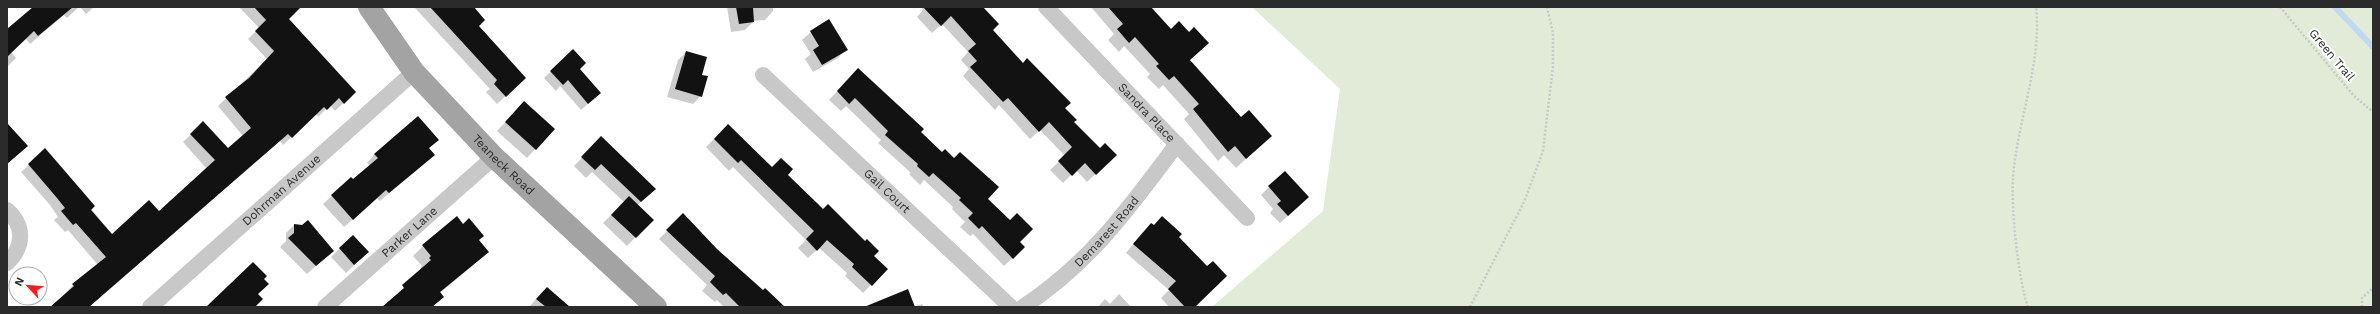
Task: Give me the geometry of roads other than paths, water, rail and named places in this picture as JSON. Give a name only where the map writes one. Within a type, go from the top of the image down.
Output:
[{"type":"main road","name":"Teaneck Road","points":[[369,7],[414,72],[494,157],[656,307]]},
{"type":"street","name":"Sandra Place","points":[[1046,7],[1247,218]]},
{"type":"street","name":"Dohrman Avenue","points":[[150,307],[414,72]]},
{"type":"street","name":"Gail Court","points":[[763,75],[1011,307]]},
{"type":"street","name":"Demarest Road","points":[[1023,307],[1053,288],[1091,254],[1120,220],[1177,144]]},
{"type":"street","name":"Parker Lane","points":[[325,307],[494,157]]},
{"type":"street","points":[[7,210],[14,216],[19,225],[21,236],[17,251],[7,263]]},
{"type":"waterway","points":[[2335,7],[2373,47]]}]
